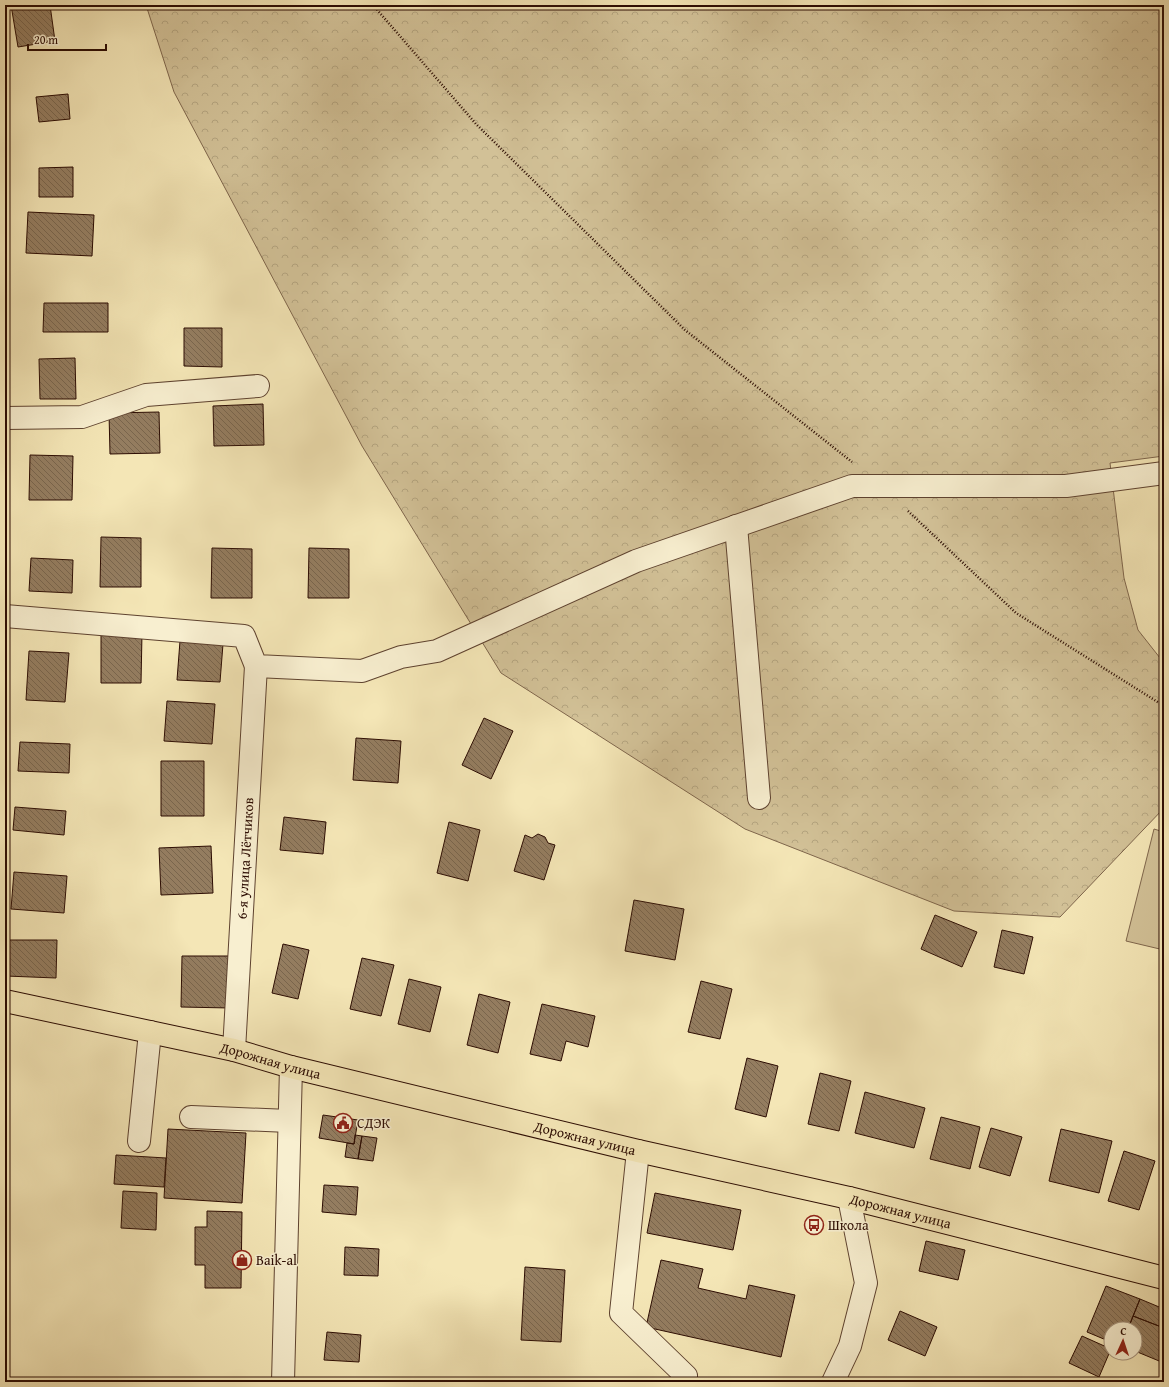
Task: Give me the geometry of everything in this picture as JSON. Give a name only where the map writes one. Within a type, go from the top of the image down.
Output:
[{"type":"main road","name":"Дорожная улица","points":[[5,1001],[234,1050],[291,1067],[638,1151],[849,1198],[1164,1278]]},
{"type":"street","points":[[5,418],[82,417],[146,395],[258,386]]},
{"type":"street","points":[[5,616],[244,636],[256,666],[362,671],[401,657],[437,651],[636,561],[852,486],[1066,486],[1164,473]]},
{"type":"street","points":[[736,526],[759,798]]},
{"type":"street","name":"6-я улица Лётчиков","points":[[234,1050],[256,666]]},
{"type":"street","points":[[139,1141],[150,1032]]},
{"type":"street","points":[[283,1382],[291,1067]]},
{"type":"street","points":[[191,1117],[289,1121]]},
{"type":"street","points":[[638,1151],[621,1313],[686,1376],[685,1382]]},
{"type":"street","points":[[833,1382],[850,1346],[866,1282],[849,1198]]},
{"type":"path","points":[[372,5],[476,124],[686,330],[883,486],[1016,613],[1164,706]]},
{"type":"green space","points":[[146,5],[1164,5],[1164,456],[1110,463],[1124,578],[1138,630],[1164,663],[1164,808],[1060,917],[954,911],[745,829],[501,673],[362,446],[174,92]]},
{"type":"green space","points":[[1154,829],[1164,832],[1164,950],[1126,941]]},
{"type":"building","points":[[11,5],[50,5],[55,41],[18,47]]},
{"type":"building","points":[[68,94],[70,119],[39,122],[36,97]]},
{"type":"building","points":[[73,167],[73,197],[39,197],[39,168]]},
{"type":"building","points":[[28,212],[94,215],[92,256],[26,253]]},
{"type":"building","points":[[44,303],[108,303],[108,332],[43,332]]},
{"type":"building","points":[[184,328],[222,328],[222,367],[184,366]]},
{"type":"building","points":[[75,358],[76,399],[40,399],[39,359]]},
{"type":"building","points":[[263,404],[264,445],[214,446],[213,406]]},
{"type":"building","points":[[159,412],[160,453],[110,454],[109,413]]},
{"type":"building","points":[[30,455],[73,456],[72,500],[29,500]]},
{"type":"building","points":[[101,537],[141,538],[141,587],[100,587]]},
{"type":"building","points":[[212,548],[252,549],[252,598],[211,598]]},
{"type":"building","points":[[309,548],[349,549],[349,598],[308,598]]},
{"type":"building","points":[[31,558],[73,560],[72,593],[29,591]]},
{"type":"building","points":[[101,633],[142,633],[141,683],[101,683]]},
{"type":"building","points":[[180,641],[223,644],[220,682],[177,680]]},
{"type":"building","points":[[29,651],[69,653],[65,702],[26,700]]},
{"type":"building","points":[[167,701],[215,704],[212,744],[164,741]]},
{"type":"building","points":[[484,718],[513,731],[491,779],[462,765]]},
{"type":"building","points":[[356,738],[401,741],[398,783],[353,780]]},
{"type":"building","points":[[20,742],[70,744],[69,773],[18,771]]},
{"type":"building","points":[[161,761],[204,761],[204,816],[161,816]]},
{"type":"building","points":[[15,807],[66,811],[64,835],[13,830]]},
{"type":"building","points":[[284,817],[326,822],[323,854],[280,850]]},
{"type":"building","points":[[449,822],[480,830],[468,881],[437,873]]},
{"type":"building","points":[[538,834],[545,837],[548,843],[555,845],[544,880],[514,871],[525,835],[532,838]]},
{"type":"building","points":[[211,846],[213,893],[161,895],[159,848]]},
{"type":"building","points":[[14,872],[67,876],[64,913],[11,909]]},
{"type":"building","points":[[634,900],[684,909],[675,960],[625,951]]},
{"type":"building","points":[[935,915],[977,932],[962,967],[921,949]]},
{"type":"building","points":[[1002,930],[1033,937],[1024,974],[994,967]]},
{"type":"building","points":[[7,940],[57,940],[56,978],[6,976]]},
{"type":"building","points":[[283,944],[309,950],[298,999],[272,993]]},
{"type":"building","points":[[182,956],[231,956],[230,1008],[181,1007]]},
{"type":"building","points":[[362,958],[394,965],[381,1016],[350,1009]]},
{"type":"building","points":[[409,979],[441,987],[430,1032],[398,1024]]},
{"type":"building","points":[[701,981],[732,989],[720,1039],[688,1032]]},
{"type":"building","points":[[479,994],[510,1002],[498,1053],[467,1045]]},
{"type":"building","points":[[542,1004],[595,1016],[588,1047],[566,1041],[561,1061],[530,1054]]},
{"type":"building","points":[[747,1058],[778,1066],[766,1117],[735,1109]]},
{"type":"building","points":[[820,1073],[851,1081],[839,1131],[808,1124]]},
{"type":"building","points":[[865,1092],[925,1108],[914,1148],[855,1133]]},
{"type":"building","points":[[323,1115],[358,1120],[354,1144],[319,1138]]},
{"type":"building","points":[[941,1117],[980,1127],[970,1169],[930,1159]]},
{"type":"building","points":[[991,1128],[1022,1137],[1010,1176],[979,1167]]},
{"type":"building","points":[[168,1129],[246,1133],[242,1203],[164,1198]]},
{"type":"building","points":[[1061,1129],[1112,1141],[1099,1193],[1049,1181]]},
{"type":"building","points":[[355,1135],[362,1136],[358,1159],[345,1157],[347,1143],[354,1144]]},
{"type":"building","points":[[362,1136],[377,1138],[373,1161],[358,1159]]},
{"type":"building","points":[[1124,1151],[1155,1161],[1139,1210],[1108,1201]]},
{"type":"building","points":[[116,1155],[166,1158],[164,1187],[114,1184]]},
{"type":"building","points":[[324,1185],[358,1187],[356,1215],[322,1212]]},
{"type":"building","points":[[123,1191],[157,1193],[156,1230],[121,1228]]},
{"type":"building","points":[[655,1193],[741,1210],[733,1250],[647,1233]]},
{"type":"building","points":[[207,1211],[242,1212],[241,1288],[205,1288],[205,1265],[195,1265],[195,1227],[207,1227]]},
{"type":"building","points":[[926,1241],[965,1250],[958,1280],[919,1271]]},
{"type":"building","points":[[345,1247],[379,1249],[378,1276],[344,1275]]},
{"type":"building","points":[[661,1260],[703,1269],[698,1288],[746,1299],[749,1285],[795,1295],[781,1357],[646,1327]]},
{"type":"building","points":[[525,1267],[565,1270],[561,1342],[521,1340]]},
{"type":"building","points":[[1106,1286],[1140,1299],[1131,1321],[1103,1321],[1103,1339],[1087,1332]]},
{"type":"building","points":[[1140,1299],[1164,1309],[1164,1328],[1133,1316]]},
{"type":"building","points":[[900,1311],[937,1327],[925,1356],[888,1340]]},
{"type":"building","points":[[1133,1316],[1164,1328],[1164,1363],[1143,1354],[1143,1321],[1131,1321]]},
{"type":"building","points":[[327,1332],[361,1335],[359,1362],[324,1360]]},
{"type":"building","points":[[1082,1336],[1103,1345],[1103,1361],[1106,1361],[1099,1377],[1069,1363]]},
{"type":"place","name":"СДЭК","points":[[343,1123]]},
{"type":"place","name":"Школа","points":[[814,1225]]},
{"type":"place","name":"Baik-al","points":[[242,1260]]}]
